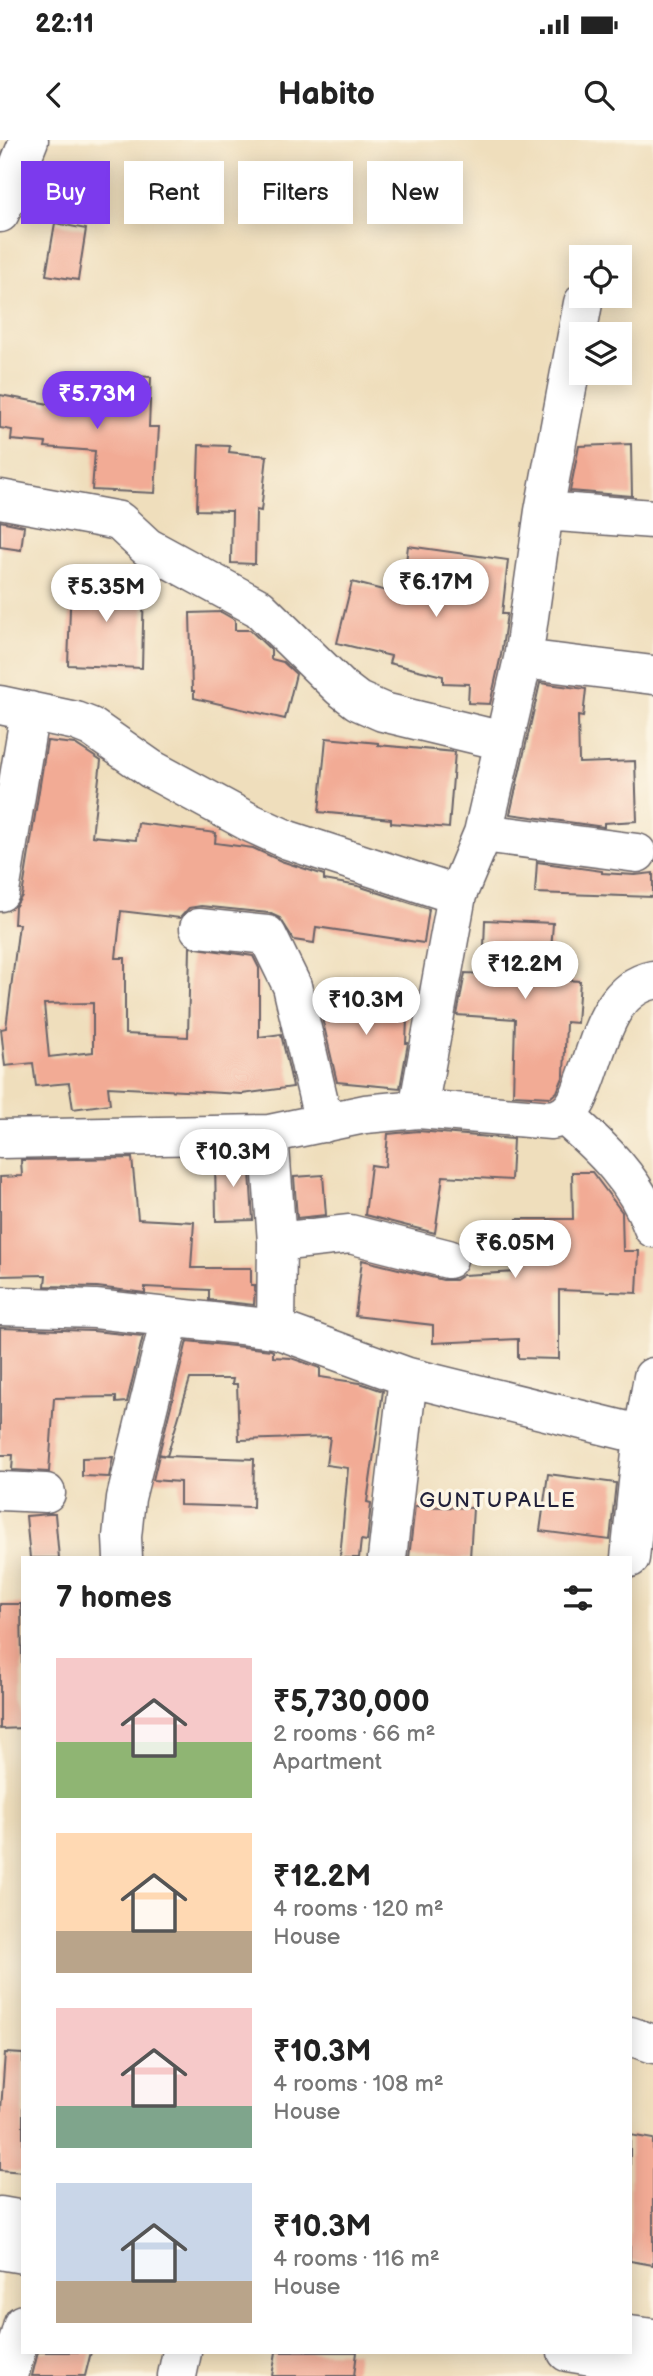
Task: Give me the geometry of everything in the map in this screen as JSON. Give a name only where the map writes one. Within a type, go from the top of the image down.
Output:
[{"type":"main road","points":[[0,212],[29,140]]},
{"type":"main road","points":[[418,1110],[457,895],[483,833],[523,659],[544,511],[582,308]]},
{"type":"main road","points":[[0,499],[119,521],[146,547],[259,608],[341,688],[358,701],[383,712],[503,741]]},
{"type":"main road","points":[[544,511],[653,519]]},
{"type":"main road","points":[[523,659],[653,675]]},
{"type":"main road","points":[[0,892],[15,708],[91,727],[150,769],[288,840],[457,895]]},
{"type":"main road","points":[[483,833],[637,853]]},
{"type":"main road","points":[[199,928],[267,935],[292,986],[324,1123]]},
{"type":"main road","points":[[0,1139],[270,1133],[365,1114],[418,1110],[551,1121],[565,1116],[573,1107],[610,1012],[629,991],[653,980]]},
{"type":"main road","points":[[565,1116],[603,1149],[626,1175],[653,1228]]},
{"type":"main road","points":[[270,1133],[277,1242],[276,1329]]},
{"type":"main road","points":[[277,1242],[350,1234],[448,1259]]},
{"type":"main road","points":[[0,1306],[95,1309],[276,1329],[408,1377],[643,1435]]},
{"type":"main road","points":[[123,1556],[126,1498],[170,1318]]},
{"type":"main road","points":[[387,1556],[408,1377]]},
{"type":"main road","points":[[630,1556],[645,1492],[643,1435],[653,1377]]},
{"type":"main road","points":[[0,1491],[46,1493]]},
{"type":"main road","points":[[632,2037],[653,2044]]},
{"type":"main road","points":[[0,2216],[21,2220]]},
{"type":"main road","points":[[0,2250],[21,2255]]},
{"type":"main road","points":[[9,2376],[21,2331]]},
{"type":"main road","points":[[632,2334],[653,2339]]},
{"type":"main road","points":[[177,2376],[182,2354]]},
{"type":"main road","points":[[579,2354],[653,2366]]},
{"type":"building","points":[[55,224],[86,229],[78,280],[46,275]]},
{"type":"building","points":[[100,374],[151,377],[149,427],[159,427],[155,493],[92,490],[95,451],[45,447],[46,443],[11,440],[12,430],[0,428],[0,395],[49,404],[49,399],[98,404]]},
{"type":"building","points":[[631,444],[632,496],[570,491],[579,446]]},
{"type":"building","points":[[199,445],[230,446],[229,452],[267,456],[261,511],[256,510],[255,564],[231,563],[232,511],[197,510]]},
{"type":"building","points":[[0,521],[24,526],[21,550],[0,547]]},
{"type":"building","points":[[408,546],[508,560],[502,614],[507,614],[490,704],[468,703],[469,684],[443,683],[443,676],[389,663],[391,656],[337,643],[352,582],[402,595]]},
{"type":"building","points":[[71,580],[144,582],[142,668],[68,665]]},
{"type":"building","points":[[221,612],[235,620],[235,630],[250,630],[271,650],[271,659],[283,662],[296,674],[285,719],[194,698],[190,613]]},
{"type":"building","points":[[540,683],[586,689],[583,717],[578,716],[579,763],[635,761],[637,821],[604,823],[604,827],[510,814]]},
{"type":"building","points":[[326,738],[455,752],[449,828],[391,823],[391,819],[319,812]]},
{"type":"building","points":[[47,741],[75,744],[101,761],[92,836],[136,840],[138,823],[216,833],[215,843],[253,848],[281,861],[324,875],[324,880],[358,886],[429,909],[424,943],[316,927],[314,943],[294,940],[280,918],[269,913],[201,906],[189,908],[180,918],[121,911],[116,958],[125,958],[125,1034],[188,1037],[190,947],[253,956],[259,968],[259,1037],[281,1034],[293,1087],[242,1094],[108,1087],[110,1104],[73,1109],[69,1083],[36,1086],[33,1063],[5,1066],[1,1029],[6,1028],[19,924],[14,924],[15,907],[22,896]],"holes":[[[93,1003],[93,1052],[49,1057],[44,1004]]]},
{"type":"building","points":[[537,862],[602,873],[653,873],[653,897],[535,893]]},
{"type":"building","points":[[485,920],[553,923],[549,979],[580,981],[577,1023],[566,1022],[564,1075],[557,1092],[551,1097],[513,1095],[515,1019],[457,1015],[465,973],[483,974]]},
{"type":"building","points":[[349,989],[349,994],[408,996],[408,1043],[400,1088],[337,1082],[316,992]]},
{"type":"building","points":[[418,1131],[513,1139],[511,1180],[443,1176],[435,1233],[365,1215],[371,1165],[385,1167],[388,1134]]},
{"type":"building","points":[[249,1156],[253,1220],[216,1221],[215,1157]]},
{"type":"building","points":[[132,1158],[138,1219],[194,1222],[191,1268],[251,1268],[251,1285],[255,1285],[254,1305],[209,1300],[209,1290],[145,1287],[145,1293],[97,1287],[45,1286],[46,1275],[0,1276],[0,1177],[22,1176],[21,1160]]},
{"type":"building","points":[[572,1172],[592,1172],[622,1212],[623,1251],[639,1251],[637,1293],[559,1290],[559,1359],[518,1358],[518,1339],[433,1343],[433,1325],[355,1316],[362,1260],[443,1280],[455,1280],[463,1275],[517,1272],[517,1219],[573,1219]]},
{"type":"building","points":[[323,1175],[326,1215],[297,1218],[294,1177]]},
{"type":"building","points":[[0,1328],[93,1331],[143,1336],[127,1402],[116,1403],[116,1397],[54,1398],[49,1472],[12,1470],[13,1455],[0,1455]]},
{"type":"building","points":[[187,1341],[271,1350],[273,1357],[291,1358],[320,1368],[320,1377],[360,1383],[383,1391],[367,1502],[371,1503],[367,1541],[361,1540],[359,1556],[340,1556],[348,1468],[326,1465],[330,1437],[239,1440],[237,1384],[232,1384],[233,1379],[190,1379],[167,1456],[159,1454]]},
{"type":"building","points":[[159,1455],[254,1459],[253,1507],[180,1505],[180,1482],[153,1480]]},
{"type":"building","points":[[113,1457],[109,1477],[82,1476],[82,1458]]},
{"type":"building","points":[[548,1474],[616,1483],[610,1540],[540,1531]]},
{"type":"building","points":[[415,1506],[473,1508],[470,1556],[409,1556]]},
{"type":"building","points":[[55,1514],[59,1556],[30,1556],[26,1516]]},
{"type":"building","points":[[0,1604],[21,1604],[21,1728],[0,1729]]},
{"type":"building","points":[[5,2053],[21,2054],[21,2172],[0,2170]]},
{"type":"building","points":[[632,2135],[653,2139],[653,2265],[632,2261]]},
{"type":"building","points":[[38,2354],[90,2354],[85,2376],[32,2376]]},
{"type":"building","points":[[276,2354],[357,2354],[354,2376],[272,2376]]},
{"type":"district","name":"GUNTUPALLE","points":[[498,1500]]}]
